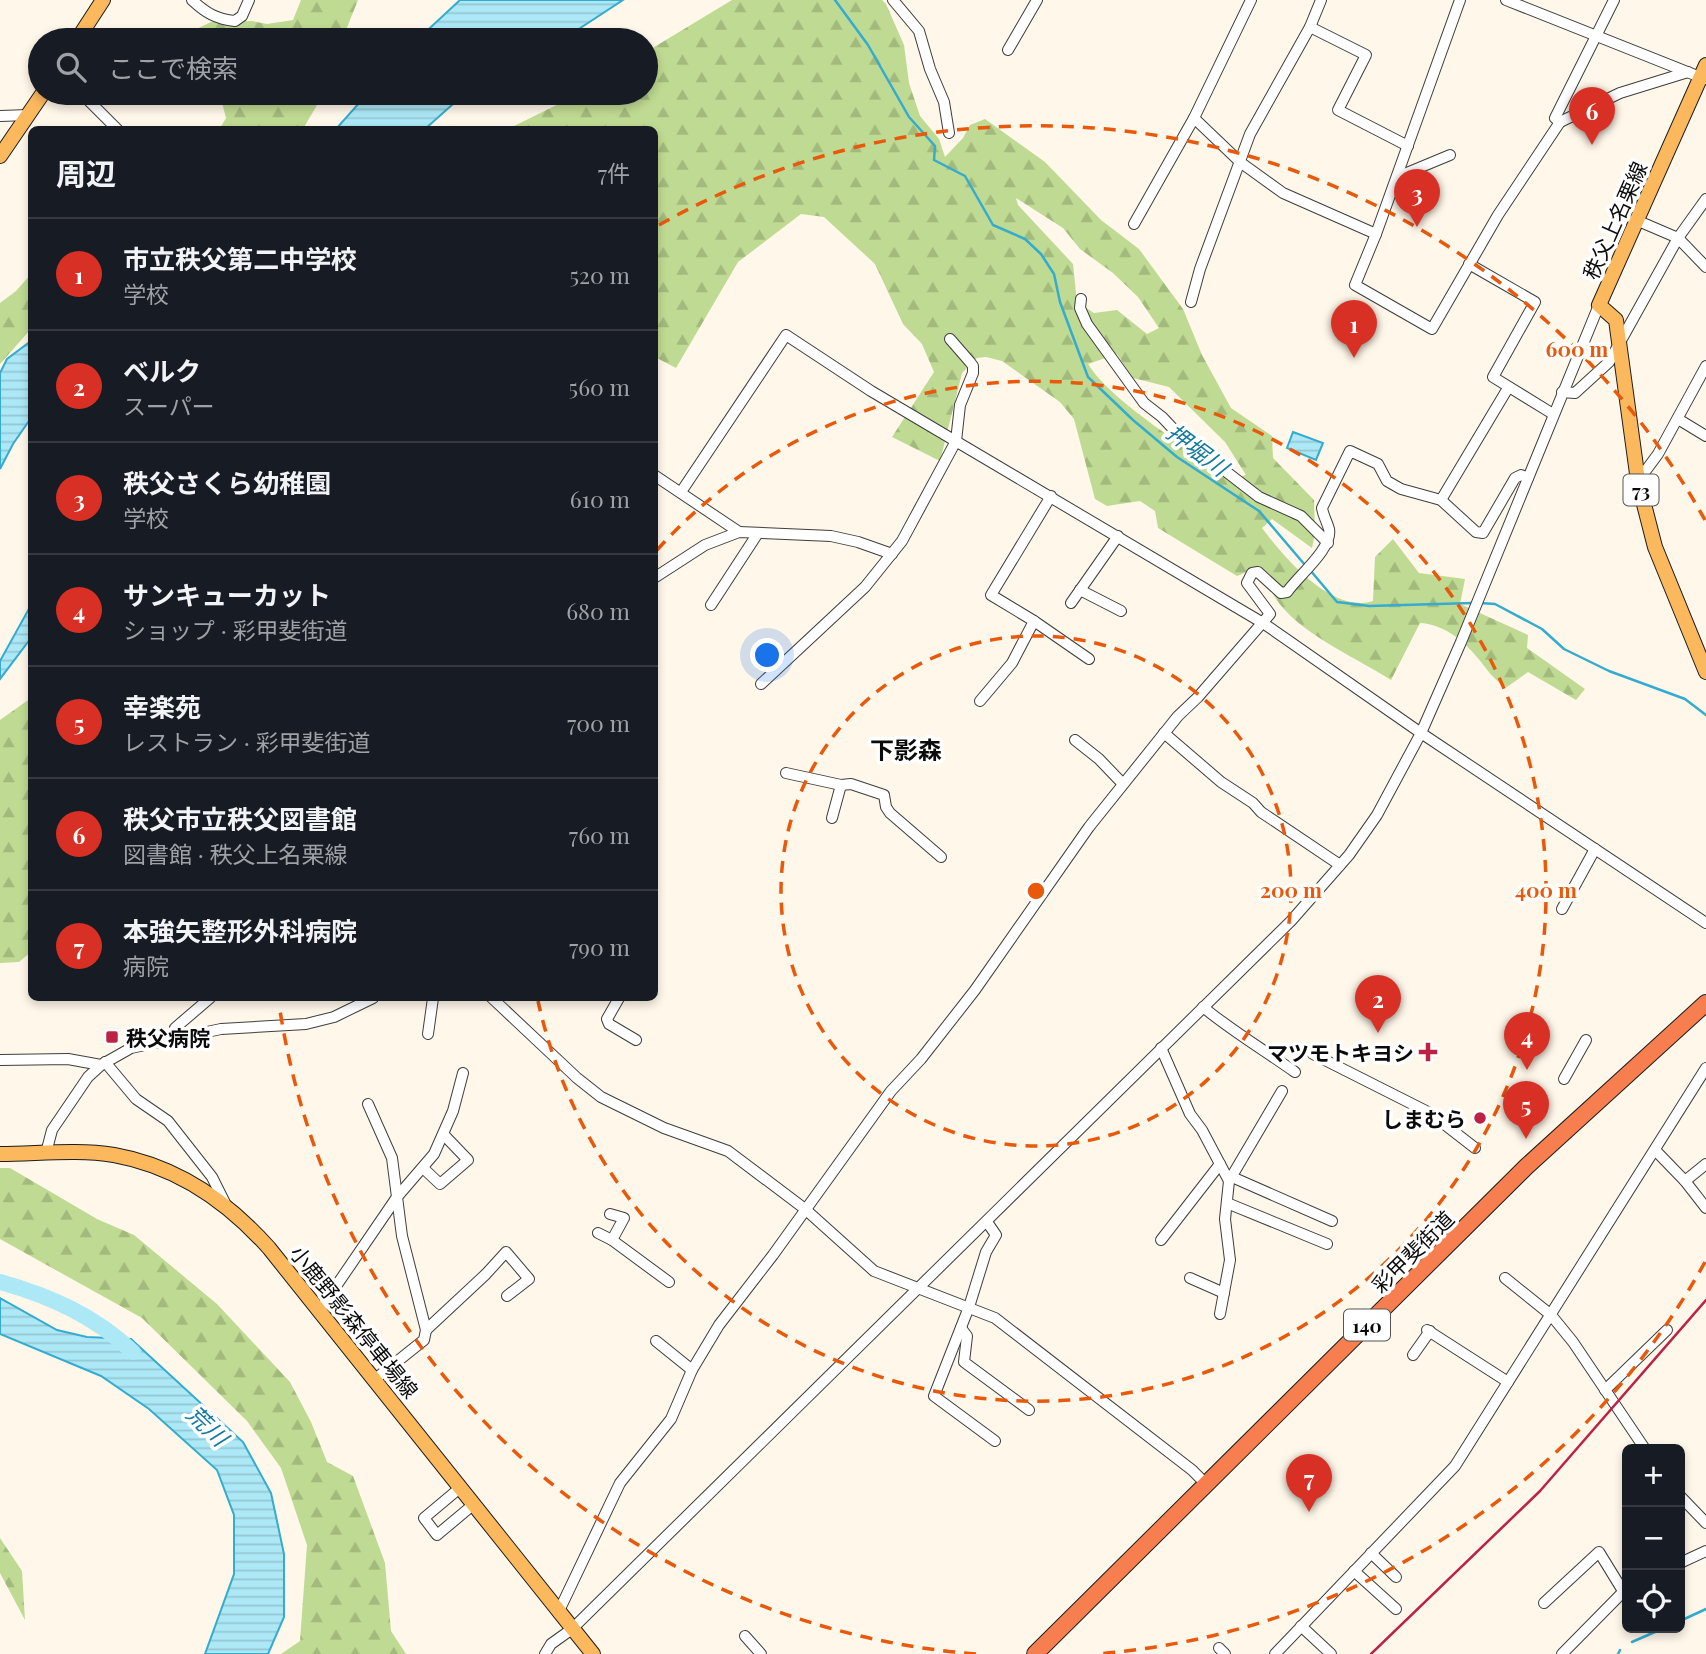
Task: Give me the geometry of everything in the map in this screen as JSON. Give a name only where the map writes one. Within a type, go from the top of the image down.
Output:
[{"type":"highway","name":"彩甲斐街道","points":[[1035,1654],[1519,1174],[1706,1003]]},
{"type":"main road","points":[[85,28],[103,0]]},
{"type":"main road","name":"秩父上名栗線","points":[[1700,73],[1599,305],[1616,320],[1617,344],[1638,481],[1655,547],[1706,672]]},
{"type":"main road","points":[[0,156],[35,105]]},
{"type":"main road","name":"小鹿野影森停車場線","points":[[0,1154],[114,1155],[174,1174],[227,1206],[269,1248],[593,1654]]},
{"type":"street","points":[[192,0],[212,16],[235,21],[242,16],[249,0]]},
{"type":"street","points":[[893,0],[919,31],[930,69],[944,102],[950,133]]},
{"type":"street","points":[[1008,50],[1037,0]]},
{"type":"street","points":[[1134,224],[1194,118],[1251,0]]},
{"type":"street","points":[[1191,302],[1200,269],[1250,134],[1310,27],[1321,0]]},
{"type":"street","points":[[1460,0],[1355,285],[1432,328],[1497,215],[1560,122],[1620,93],[1700,73]]},
{"type":"street","points":[[1506,0],[1700,73]]},
{"type":"street","points":[[1540,13],[1545,0]]},
{"type":"street","points":[[1560,122],[1555,118],[1614,0]]},
{"type":"street","points":[[1310,27],[1366,55],[1338,110],[1408,146]]},
{"type":"street","points":[[93,105],[114,126]]},
{"type":"street","points":[[0,116],[29,115]]},
{"type":"street","points":[[1194,118],[1240,162],[1283,192],[1376,234]]},
{"type":"street","points":[[1397,177],[1450,155]]},
{"type":"street","points":[[1562,392],[1575,393],[1609,362],[1678,238],[1706,199]]},
{"type":"street","points":[[1636,220],[1678,238],[1706,267]]},
{"type":"street","points":[[1469,264],[1535,302],[1493,377],[1553,414]]},
{"type":"street","points":[[1081,299],[1080,308],[1093,333],[1144,403],[1162,416],[1180,436],[1259,496],[1301,516],[1328,543]]},
{"type":"street","points":[[545,1654],[551,1644],[572,1629],[1291,921],[1340,865],[1377,815],[1421,733],[1599,305]]},
{"type":"street","points":[[681,492],[786,335],[871,391],[1262,623],[1421,733],[1706,923]]},
{"type":"street","points":[[761,684],[866,587],[902,541],[956,441],[960,405],[971,380],[973,366],[950,339]]},
{"type":"street","points":[[1638,481],[1678,419],[1706,366]]},
{"type":"street","points":[[1441,499],[1508,388]]},
{"type":"street","points":[[1678,419],[1706,436]]},
{"type":"street","points":[[558,1613],[620,1483],[671,1419],[692,1370],[719,1325],[833,1174],[891,1091],[921,1059],[975,990],[1089,827],[1164,733],[1270,614],[1247,583],[1252,573],[1258,572],[1281,593],[1287,592],[1328,543],[1329,531],[1322,508],[1350,451],[1378,464],[1387,481],[1401,489],[1441,499],[1476,532],[1483,533],[1515,478],[1521,475],[1528,478]]},
{"type":"street","points":[[658,478],[739,532]]},
{"type":"street","points":[[1051,496],[991,595],[1089,659]]},
{"type":"street","points":[[658,575],[705,545],[739,532],[831,536],[892,554]]},
{"type":"street","points":[[711,605],[758,533]]},
{"type":"street","points":[[1071,603],[1118,536]]},
{"type":"street","points":[[1080,590],[1121,611]]},
{"type":"street","points":[[980,701],[1012,663],[1034,621]]},
{"type":"street","points":[[1164,733],[1221,782],[1253,803],[1261,813],[1340,865]]},
{"type":"street","points":[[1075,740],[1099,759],[1123,785]]},
{"type":"street","points":[[786,773],[841,785],[850,784],[884,794],[890,813],[941,857]]},
{"type":"street","points":[[832,818],[841,785]]},
{"type":"street","points":[[1562,909],[1595,849]]},
{"type":"street","points":[[175,1040],[175,1028],[206,1001]]},
{"type":"street","points":[[46,1153],[52,1130],[88,1077],[103,1063],[131,1048],[221,1030],[306,1024],[334,1017],[367,1001]]},
{"type":"street","points":[[428,1034],[433,1001]]},
{"type":"street","points":[[495,1001],[577,1079],[601,1097],[664,1128],[728,1152],[805,1209],[874,1271],[995,1318],[1192,1469],[1206,1484]]},
{"type":"street","points":[[617,1001],[607,1019],[609,1024],[636,1040]]},
{"type":"street","points":[[1203,1007],[1228,1028],[1295,1072]]},
{"type":"street","points":[[1564,1079],[1586,1040]]},
{"type":"street","points":[[1161,1048],[1190,1114],[1231,1179],[1332,1221]]},
{"type":"street","points":[[1313,1054],[1430,1113],[1475,1148]]},
{"type":"street","points":[[0,1060],[68,1059],[103,1063],[136,1099],[168,1121],[212,1177],[227,1206]]},
{"type":"street","points":[[1275,1654],[1455,1466],[1706,1068]]},
{"type":"street","points":[[318,1311],[397,1197],[434,1154],[444,1135],[463,1073]]},
{"type":"street","points":[[1220,1314],[1230,1260],[1225,1219],[1231,1179],[1282,1091]]},
{"type":"street","points":[[368,1104],[393,1158],[402,1236],[426,1330],[424,1340],[374,1380]]},
{"type":"street","points":[[423,1168],[440,1184],[468,1160],[444,1135]]},
{"type":"street","points":[[1656,1150],[1706,1208]]},
{"type":"street","points":[[1161,1240],[1220,1164]]},
{"type":"street","points":[[1685,1181],[1706,1164]]},
{"type":"street","points":[[1227,1203],[1327,1244]]},
{"type":"street","points":[[610,1214],[624,1218],[612,1240]]},
{"type":"street","points":[[987,1222],[996,1236],[986,1252],[969,1307],[934,1396],[995,1441]]},
{"type":"street","points":[[598,1233],[612,1240],[669,1282]]},
{"type":"street","points":[[426,1330],[486,1275],[506,1252],[529,1279],[508,1296]]},
{"type":"street","points":[[1190,1278],[1224,1293]]},
{"type":"street","points":[[1505,1278],[1551,1315],[1573,1342],[1642,1444]]},
{"type":"street","points":[[961,1328],[967,1336],[964,1362],[1029,1410]]},
{"type":"street","points":[[1413,1355],[1429,1330],[1508,1382]]},
{"type":"street","points":[[1605,1390],[1667,1330]]},
{"type":"street","points":[[656,1341],[692,1370]]},
{"type":"street","points":[[461,1487],[424,1518],[437,1535],[474,1504]]},
{"type":"street","points":[[1685,1501],[1706,1523]]},
{"type":"street","points":[[1685,1561],[1706,1551]]},
{"type":"street","points":[[1545,1603],[1600,1552],[1622,1585]]},
{"type":"street","points":[[1371,1553],[1396,1577]]},
{"type":"street","points":[[1354,1571],[1396,1609]]},
{"type":"street","points":[[1562,1654],[1622,1593]]},
{"type":"street","points":[[1301,1626],[1331,1654]]},
{"type":"street","points":[[745,1636],[761,1654]]},
{"type":"street","points":[[1283,1645],[1292,1654]]},
{"type":"green space","points":[[301,0],[358,0],[347,28],[199,28],[211,22],[252,21],[267,24],[293,20]]},
{"type":"green space","points":[[732,0],[882,0],[904,45],[909,83],[920,116],[939,139],[945,157],[963,138],[970,125],[985,119],[1045,162],[1101,220],[1139,249],[1183,309],[1202,355],[1231,408],[1272,436],[1273,458],[1314,500],[1315,533],[1312,548],[1272,519],[1262,528],[1296,567],[1325,591],[1341,599],[1357,603],[1373,601],[1375,557],[1393,539],[1419,573],[1465,579],[1460,604],[1528,635],[1527,648],[1585,689],[1576,700],[1528,672],[1507,687],[1494,677],[1458,638],[1444,629],[1420,623],[1391,680],[1319,638],[1293,619],[1256,568],[1237,576],[1158,528],[1155,511],[1140,501],[1107,506],[1095,499],[1074,419],[1060,402],[1002,361],[977,358],[962,373],[940,461],[892,437],[934,372],[922,344],[903,324],[875,264],[824,217],[801,214],[738,262],[676,368],[658,359],[658,126],[514,126],[557,105],[658,105],[658,45]],"holes":[[[1016,198],[1063,228],[1080,249],[1113,273],[1138,297],[1159,328],[1147,334],[1117,310],[1094,313],[1077,302],[1073,264],[1018,205]],[[1117,354],[1133,378],[1169,387],[1225,442],[1246,475],[1232,479],[1154,426],[1099,379],[1088,364]]]},
{"type":"green space","points":[[223,105],[317,105],[305,126],[221,126],[226,118]]},
{"type":"green space","points":[[28,277],[28,332],[0,364],[0,303]]},
{"type":"green space","points":[[28,700],[28,954],[19,962],[0,963],[0,720]]},
{"type":"green space","points":[[0,1168],[10,1168],[97,1219],[134,1235],[217,1304],[290,1382],[311,1422],[327,1462],[353,1476],[385,1563],[391,1631],[406,1654],[281,1654],[300,1641],[307,1545],[281,1468],[247,1421],[142,1318],[0,1239]]},
{"type":"green space","points":[[0,1538],[22,1571],[25,1620],[0,1573]]},
{"type":"water","points":[[460,0],[623,0],[580,28],[430,28]]},
{"type":"water","points":[[357,105],[452,105],[428,126],[339,126]]},
{"type":"water","points":[[28,343],[28,422],[0,469],[0,373],[7,359]]},
{"type":"water","points":[[1293,432],[1323,443],[1316,460],[1287,448]]},
{"type":"water","points":[[28,610],[28,642],[0,679],[0,661]]},
{"type":"water","points":[[0,1298],[57,1330],[87,1337],[131,1339],[243,1442],[271,1493],[284,1554],[284,1617],[268,1654],[205,1654],[234,1574],[234,1515],[217,1470],[149,1409],[101,1376],[0,1334]]},
{"type":"waterway","name":"押堀川","points":[[835,0],[868,45],[909,117],[935,146],[934,160],[965,176],[993,225],[1025,239],[1041,254],[1054,274],[1060,302],[1088,377],[1177,457],[1259,511],[1305,565]]},
{"type":"waterway","name":"押堀川","points":[[1310,570],[1337,602],[1369,606],[1473,603]]},
{"type":"waterway","name":"押堀川","points":[[1480,603],[1495,604],[1542,629],[1564,649],[1609,671],[1685,699],[1706,715]]},
{"type":"waterway","name":"荒川","points":[[0,1282],[71,1309],[103,1328],[133,1352]]},
{"type":"waterway","points":[[1685,1619],[1706,1609]]},
{"type":"waterway","points":[[1632,1642],[1653,1633]]},
{"type":"waterway","points":[[1618,1654],[1620,1650]]},
{"type":"railway","points":[[1371,1654],[1540,1491],[1706,1300]]},
{"type":"place","name":"秩父市立秩父図書館","points":[[1592,145]]},
{"type":"place","name":"秩父さくら幼稚園","points":[[1417,227]]},
{"type":"place","name":"市立秩父第二中学校","points":[[1354,358]]},
{"type":"place","name":"ベルク","points":[[1378,1033]]},
{"type":"place","name":"秩父病院","points":[[112,1037]]},
{"type":"place","name":"マツモトキヨシ","points":[[1428,1052]]},
{"type":"place","name":"サンキューカット","points":[[1527,1070]]},
{"type":"place","name":"しまむら","points":[[1480,1118]]},
{"type":"place","name":"幸楽苑","points":[[1526,1139]]},
{"type":"place","name":"本強矢整形外科病院","points":[[1309,1512]]},
{"type":"district","name":"下影森","points":[[906,749]]}]
